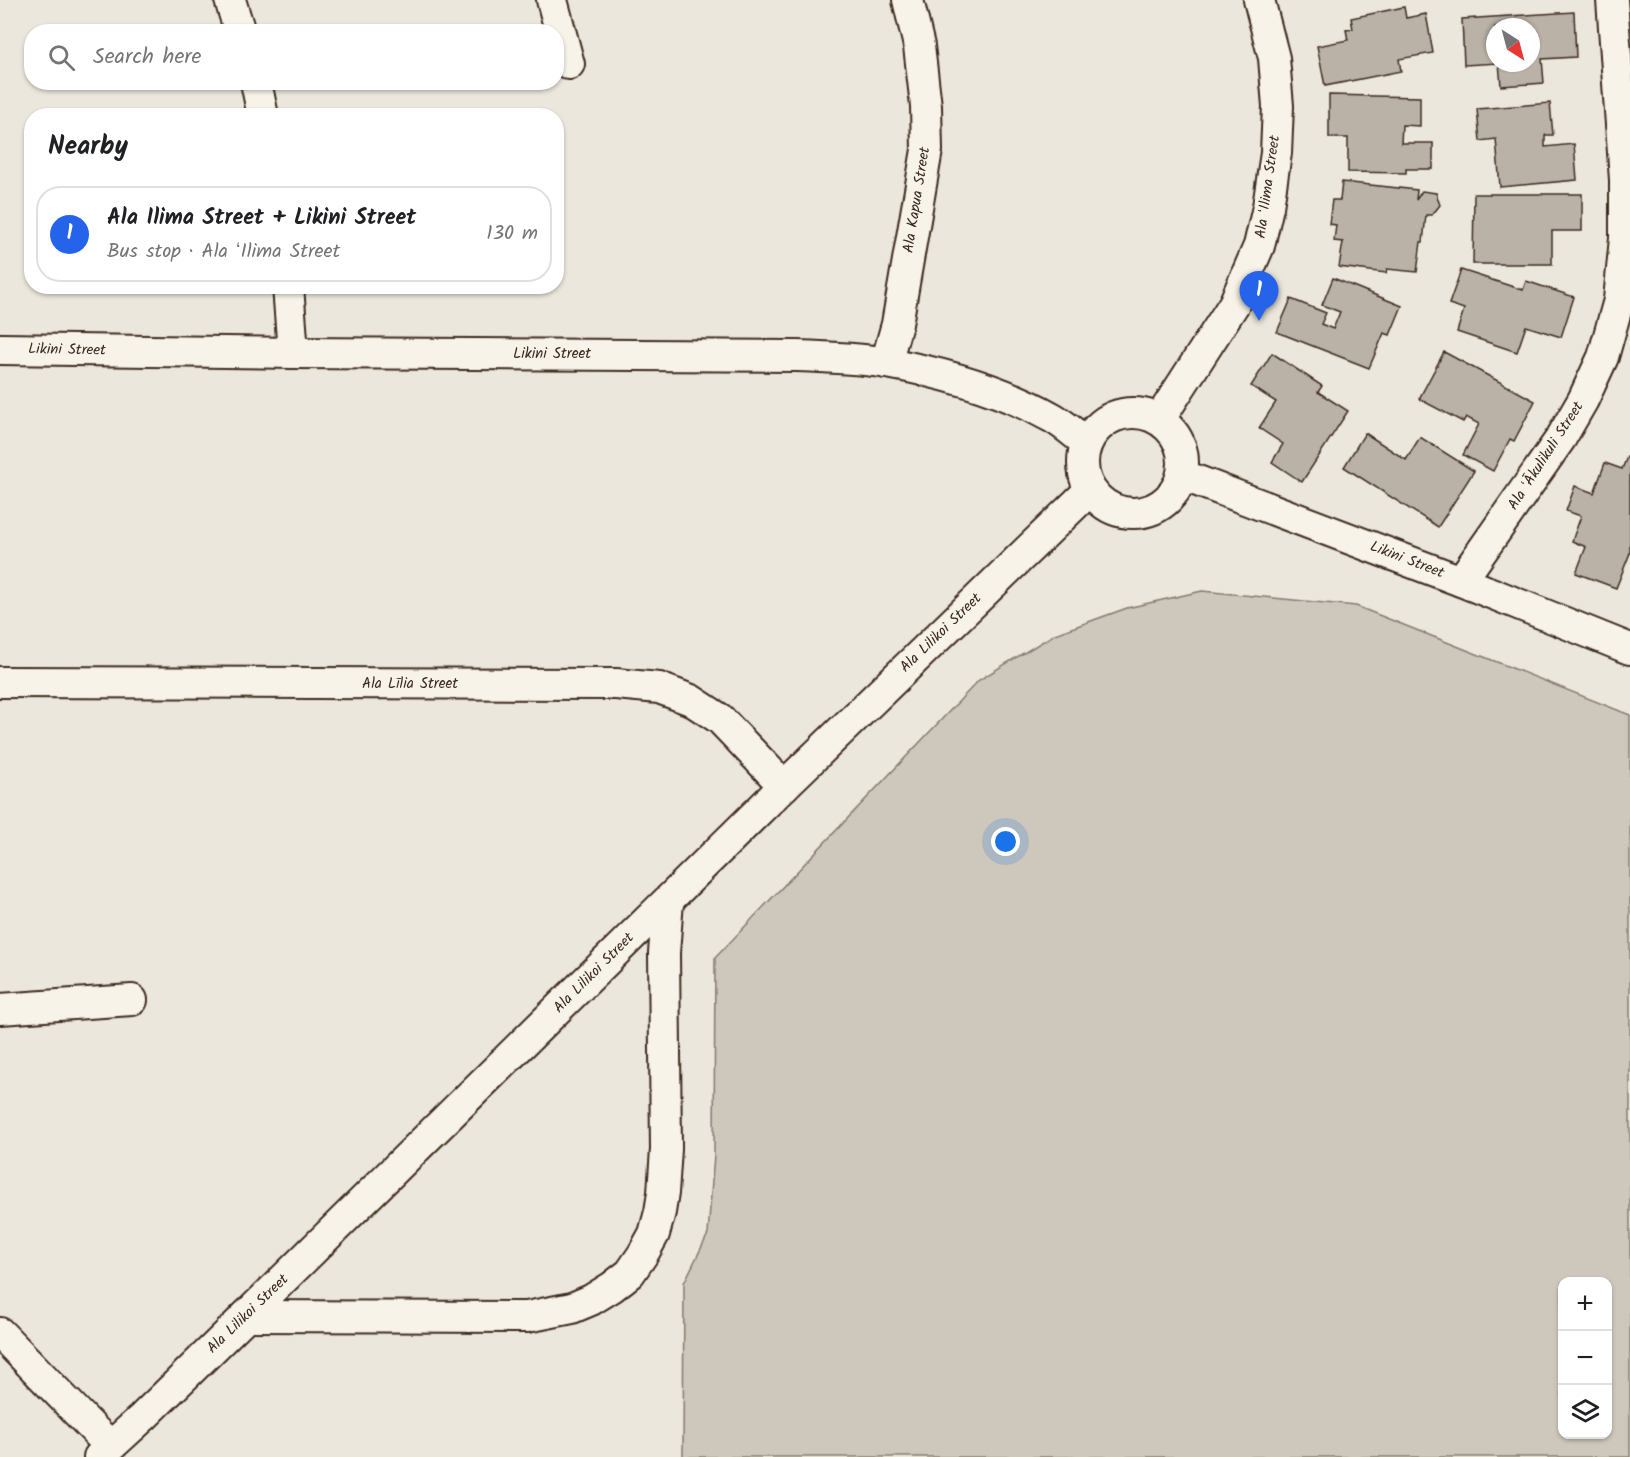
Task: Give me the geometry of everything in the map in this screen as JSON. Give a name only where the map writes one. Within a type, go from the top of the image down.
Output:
[{"type":"street","points":[[230,0],[238,24]]},
{"type":"street","points":[[552,0],[558,24]]},
{"type":"street","name":"Ala Kapua Street","points":[[886,363],[897,324],[927,150],[926,106],[919,46],[908,0]]},
{"type":"street","name":"Ala ʻIlima Street","points":[[1159,420],[1234,304],[1259,246],[1268,207],[1276,153],[1278,106],[1274,58],[1259,0]]},
{"type":"street","name":"Ala ʻĀkulikuli Street","points":[[1461,581],[1562,438],[1603,357],[1619,300],[1625,238],[1625,180],[1612,0]]},
{"type":"street","points":[[564,45],[569,64]]},
{"type":"street","points":[[258,90],[261,108]]},
{"type":"street","points":[[289,294],[293,353]]},
{"type":"street","name":"Likini Street","points":[[0,349],[837,358],[886,363],[945,376],[1011,398],[1054,419],[1087,443]]},
{"type":"street","points":[[1126,413],[1143,414],[1159,420],[1171,430],[1180,444],[1184,459],[1182,475],[1176,491],[1164,504],[1149,511],[1132,514],[1116,512],[1101,503],[1090,490],[1083,475],[1083,459],[1087,443],[1096,429],[1110,418],[1126,413]]},
{"type":"street","name":"Likini Street","points":[[1182,475],[1630,648]]},
{"type":"street","name":"Ala Lilikoi Street","points":[[104,1452],[246,1316],[784,786],[1090,490]]},
{"type":"street","name":"Ala Līlia Street","points":[[0,682],[616,684],[659,688],[691,700],[720,719],[784,786]]},
{"type":"street","points":[[246,1316],[527,1317],[572,1308],[591,1300],[630,1273],[654,1234],[663,1193],[666,1127],[664,953],[668,901]]},
{"type":"street","points":[[0,1010],[132,1000]]},
{"type":"street","points":[[0,1333],[104,1452]]},
{"type":"shaded area","points":[[1202,591],[1356,606],[1630,715],[1630,1457],[683,1457],[684,1283],[708,1234],[714,1155],[715,958],[979,680],[1055,634],[1127,608]]},
{"type":"building","points":[[1404,7],[1406,18],[1426,14],[1433,53],[1399,59],[1401,71],[1325,86],[1317,46],[1348,40],[1346,30],[1353,29],[1351,18]]},
{"type":"building","points":[[1574,12],[1576,57],[1542,59],[1544,83],[1501,86],[1500,72],[1540,72],[1540,18],[1486,18],[1486,64],[1464,65],[1462,19]]},
{"type":"building","points":[[1329,95],[1420,97],[1420,126],[1402,125],[1401,143],[1433,143],[1433,169],[1406,169],[1406,173],[1348,172],[1348,138],[1329,138]]},
{"type":"building","points":[[1550,103],[1553,135],[1545,135],[1545,147],[1574,144],[1577,180],[1500,187],[1496,139],[1480,141],[1477,109]]},
{"type":"building","points":[[1342,182],[1417,190],[1416,200],[1422,191],[1436,193],[1440,205],[1432,215],[1426,215],[1417,272],[1387,269],[1386,273],[1339,267],[1343,242],[1334,241],[1336,225],[1329,224],[1332,200],[1340,200]]},
{"type":"building","points":[[1474,194],[1582,194],[1582,231],[1552,231],[1552,264],[1473,264]]},
{"type":"building","points":[[1461,270],[1523,290],[1526,281],[1574,297],[1561,337],[1526,326],[1517,352],[1457,332],[1464,309],[1449,304]]},
{"type":"building","points":[[1333,278],[1402,306],[1390,335],[1384,333],[1369,368],[1277,332],[1291,299],[1326,313],[1321,324],[1333,329],[1340,312],[1322,305]]},
{"type":"building","points":[[1444,352],[1535,401],[1514,441],[1510,439],[1493,471],[1463,455],[1479,424],[1466,417],[1463,422],[1419,399]]},
{"type":"building","points":[[1272,353],[1322,386],[1318,392],[1348,411],[1302,482],[1272,462],[1283,444],[1259,428],[1276,402],[1251,386]]},
{"type":"building","points":[[1365,433],[1406,460],[1420,437],[1474,471],[1438,527],[1344,467]]},
{"type":"building","points":[[1627,457],[1630,458],[1630,553],[1616,588],[1576,573],[1586,547],[1572,541],[1581,516],[1566,511],[1575,486],[1594,493],[1605,463],[1622,469]]},
{"type":"place","name":"Ala Ilima Street + Likini Street","points":[[1259,321]]}]
